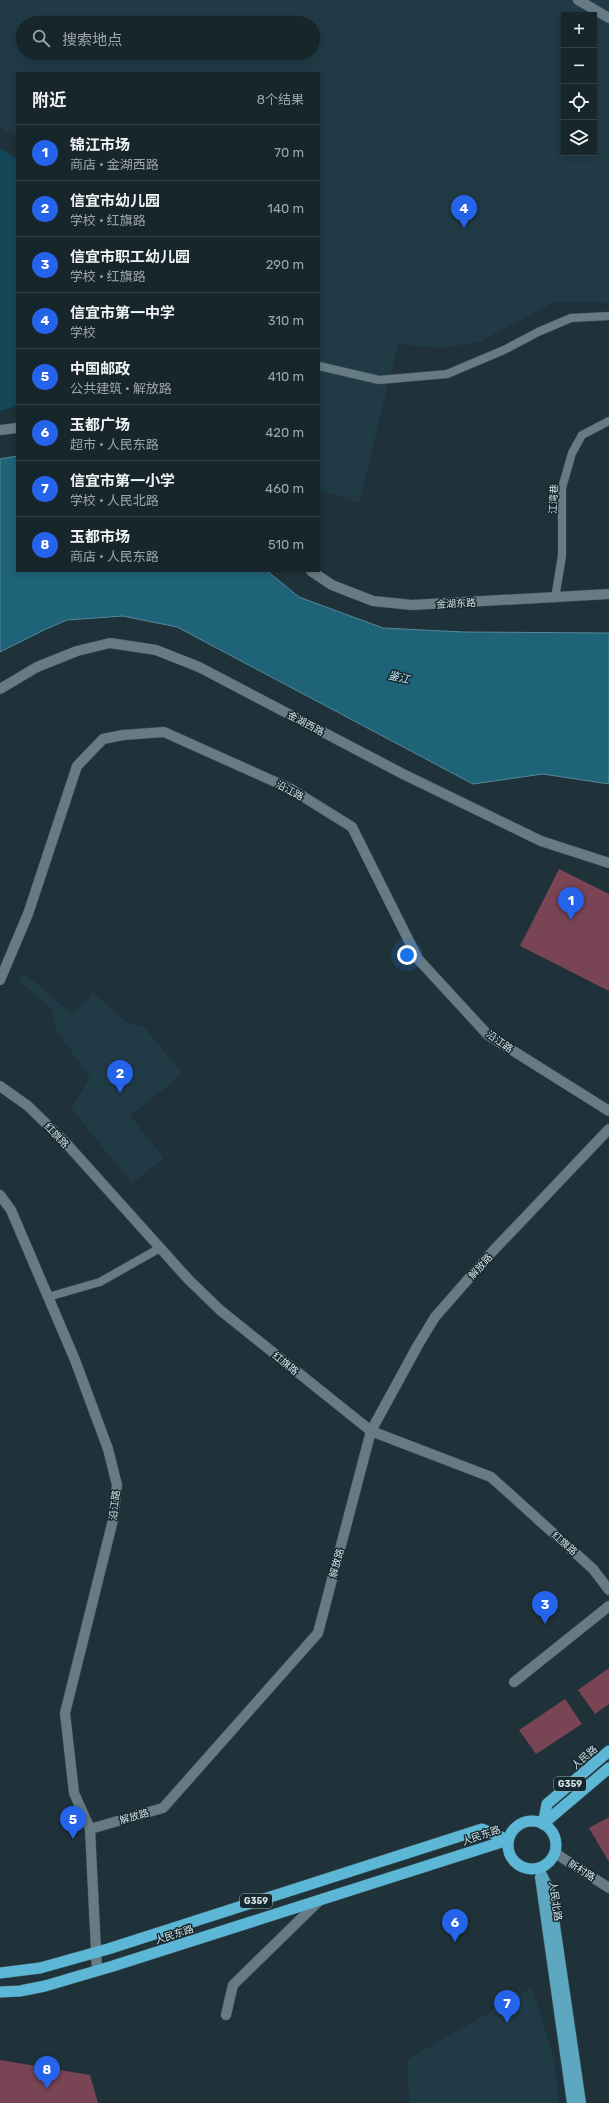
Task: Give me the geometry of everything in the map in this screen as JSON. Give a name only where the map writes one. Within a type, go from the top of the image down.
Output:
[{"type":"highway","name":"人民路","points":[[543,1824],[547,1804],[609,1751]]},
{"type":"highway","name":"G359","points":[[543,1824],[609,1768]]},
{"type":"highway","points":[[532,1821],[543,1824],[552,1831],[555,1838],[555,1853],[546,1865],[539,1869],[524,1868],[517,1865],[509,1852],[508,1840],[512,1831],[525,1822],[532,1821]]},
{"type":"highway","name":"人民东路","points":[[0,1973],[40,1968],[96,1952],[482,1829],[508,1840]]},
{"type":"highway","name":"人民东路","points":[[0,1992],[20,1991],[45,1986],[97,1971],[508,1840]]},
{"type":"main road","name":"人民北路","points":[[539,1869],[572,2103]]},
{"type":"main road","name":"人民北路","points":[[539,1869],[550,1891],[581,2103]]},
{"type":"street","points":[[578,0],[609,18]]},
{"type":"street","points":[[0,430],[16,428]]},
{"type":"street","name":"金湖东路","points":[[312,572],[332,585],[373,601],[412,605],[609,594]]},
{"type":"street","name":"金湖西路","points":[[0,689],[37,667],[77,651],[110,643],[156,650],[199,667],[403,774],[541,841],[609,863]]},
{"type":"street","name":"沿江路","points":[[0,980],[28,914],[77,766],[103,739],[123,735],[164,732],[291,789],[352,827],[418,959],[488,1035],[609,1111]]},
{"type":"street","name":"红旗路","points":[[0,1086],[28,1106],[65,1142],[160,1248],[220,1310],[371,1431],[491,1477],[593,1569],[609,1590]]},
{"type":"street","name":"解放路","points":[[90,1829],[163,1808],[318,1633],[371,1431],[435,1316],[492,1252],[609,1129]]},
{"type":"street","name":"沿江路","points":[[0,1195],[11,1210],[75,1360],[108,1449],[116,1485],[113,1520],[65,1712],[74,1793],[90,1829]]},
{"type":"street","points":[[514,1682],[609,1606]]},
{"type":"street","points":[[90,1829],[97,1971]]},
{"type":"street","name":"新村路","points":[[555,1853],[609,1888]]},
{"type":"street","points":[[226,2015],[233,1985],[319,1901]]},
{"type":"lane","points":[[320,366],[379,380],[447,374],[504,350],[538,332],[571,318],[609,316]]},
{"type":"lane","name":"江湾巷","points":[[555,598],[562,556],[562,488],[572,453],[582,436],[609,421]]},
{"type":"lane","points":[[48,1297],[100,1282],[160,1248]]},
{"type":"shaded area","points":[[0,0],[609,0],[609,303],[554,302],[480,342],[440,348],[398,344],[359,503],[320,489],[320,72],[16,72],[16,136],[0,128]]},
{"type":"shaded area","points":[[0,148],[16,158],[16,406],[0,411]]},
{"type":"shaded area","points":[[25,974],[73,1015],[93,993],[125,1021],[145,1028],[182,1074],[130,1116],[164,1158],[132,1183],[71,1108],[90,1078],[56,1029],[52,1009],[19,981]]},
{"type":"shaded area","points":[[532,1988],[554,2059],[559,2103],[409,2103],[408,2059]]},
{"type":"water","name":"鉴江","points":[[16,456],[16,572],[268,572],[299,597],[383,628],[464,632],[609,633],[609,784],[543,774],[473,784],[177,627],[123,616],[67,620],[0,652],[0,459]]},
{"type":"building","points":[[559,869],[609,894],[609,991],[520,946]]},
{"type":"building","points":[[609,1668],[609,1704],[595,1714],[578,1690]]},
{"type":"building","points":[[565,1699],[582,1724],[536,1754],[519,1730]]},
{"type":"building","points":[[609,1817],[609,1862],[589,1828]]},
{"type":"building","points":[[0,2060],[90,2075],[98,2103],[0,2103]]},
{"type":"place","name":"信宜市第一中学","points":[[464,228]]},
{"type":"place","name":"锦江市场","points":[[571,920]]},
{"type":"place","name":"信宜市幼儿园","points":[[120,1093]]},
{"type":"place","name":"信宜市职工幼儿园","points":[[545,1624]]},
{"type":"place","name":"中国邮政","points":[[73,1839]]},
{"type":"place","name":"玉都广场","points":[[455,1942]]},
{"type":"place","name":"信宜市第一小学","points":[[507,2023]]},
{"type":"place","name":"玉都市场","points":[[47,2089]]}]
